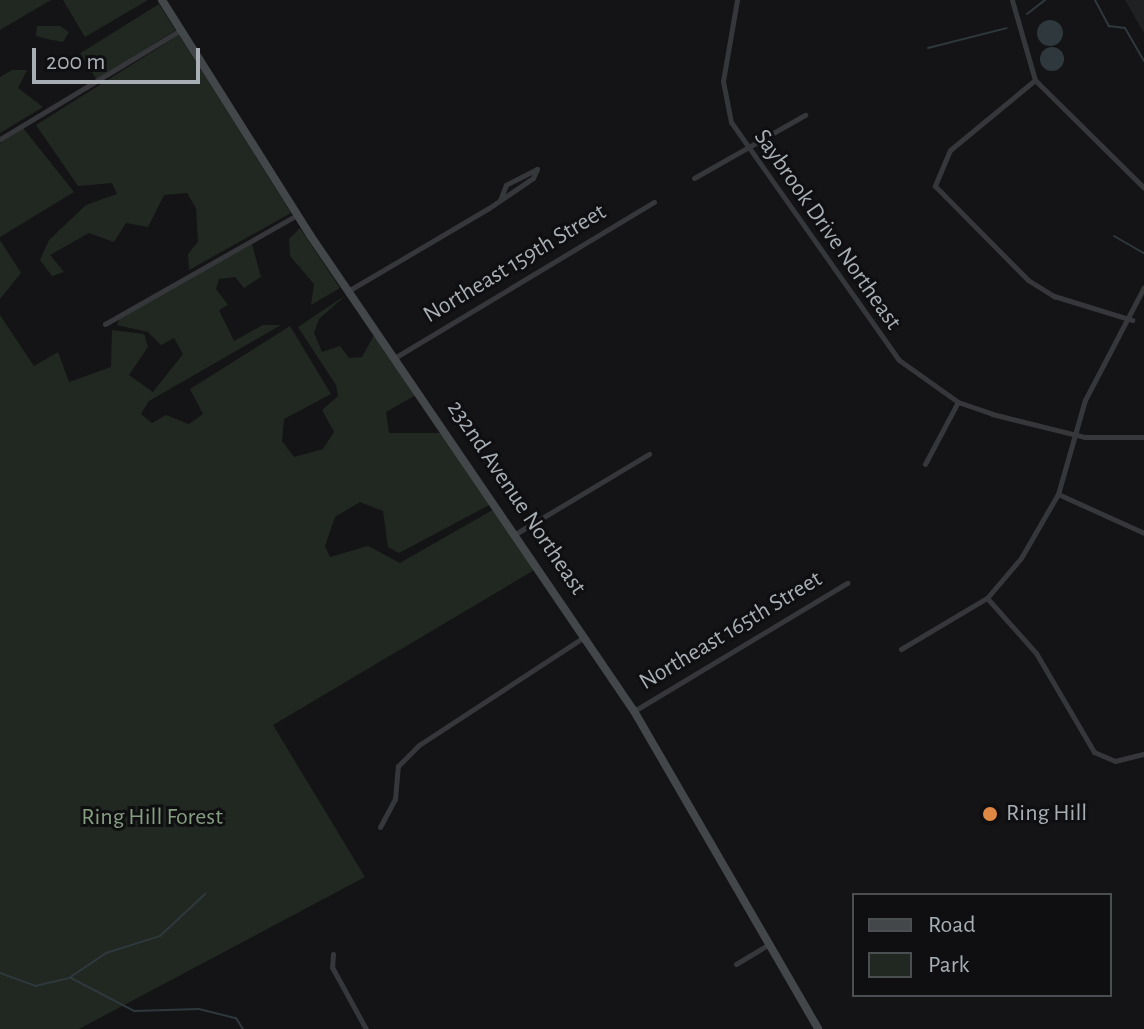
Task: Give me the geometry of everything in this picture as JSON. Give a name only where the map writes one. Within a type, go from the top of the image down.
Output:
[{"type":"street","name":"232nd Avenue Northeast","points":[[162,0],[297,215],[517,533],[526,555],[585,636],[634,711],[818,1029]]},
{"type":"street","name":"Saybrook Drive Northeast","points":[[737,0],[723,86],[725,109],[745,145],[871,328],[899,360],[958,402],[1075,434],[1144,437]]},
{"type":"street","points":[[1012,0],[1035,80],[1144,188]]},
{"type":"street","points":[[0,139],[182,30]]},
{"type":"street","points":[[1035,80],[950,150],[935,186],[1036,285],[1132,320]]},
{"type":"street","points":[[694,178],[745,145],[805,115]]},
{"type":"street","points":[[348,291],[500,200],[538,175],[537,169],[506,185],[500,200]]},
{"type":"street","name":"Northeast 159th Street","points":[[396,357],[654,202]]},
{"type":"street","points":[[105,324],[297,215]]},
{"type":"street","points":[[901,649],[987,598],[1058,494],[1085,400],[1132,320],[1144,287]]},
{"type":"street","points":[[925,464],[958,402]]},
{"type":"street","points":[[517,533],[649,454]]},
{"type":"street","points":[[1058,494],[1144,533]]},
{"type":"street","name":"Northeast 165th Street","points":[[634,711],[847,583]]},
{"type":"street","points":[[987,598],[1036,653],[1094,752],[1130,760],[1144,754]]},
{"type":"street","points":[[380,827],[395,799],[398,766],[419,745],[585,636]]},
{"type":"street","points":[[736,964],[769,944]]},
{"type":"street","points":[[333,954],[332,967],[366,1029]]},
{"type":"shaded area","points":[[1125,0],[1144,0],[1144,33]]},
{"type":"shaded area","points":[[1050,20],[1059,24],[1063,33],[1059,42],[1050,46],[1041,42],[1037,33],[1041,24]]},
{"type":"shaded area","points":[[1052,47],[1061,50],[1064,59],[1061,68],[1052,71],[1043,68],[1040,59],[1043,50]]},
{"type":"green space","points":[[0,0],[51,0],[0,30]]},
{"type":"green space","points":[[63,0],[148,0],[85,37]]},
{"type":"green space","points":[[159,4],[175,30],[97,80],[80,53]]},
{"type":"green space","points":[[37,26],[60,26],[69,32],[63,42],[47,39],[36,36]]},
{"type":"green space","points":[[179,35],[291,213],[189,270],[188,254],[198,242],[196,208],[187,193],[164,195],[148,227],[126,223],[114,242],[89,233],[50,255],[64,272],[52,276],[40,260],[49,240],[86,205],[117,194],[112,183],[78,186],[36,125]]},
{"type":"green space","points":[[12,70],[27,70],[18,88],[43,107],[0,133],[0,77]]},
{"type":"green space","points":[[23,128],[74,192],[0,237],[0,143]]},
{"type":"green space","points":[[300,228],[340,288],[311,305],[314,284],[290,256],[289,239]]},
{"type":"green space","points":[[0,240],[21,273],[0,299]]},
{"type":"green space","name":"Ring Hill Forest","points":[[252,244],[261,277],[244,288],[235,277],[219,279],[216,289],[228,305],[219,310],[234,341],[263,325],[281,325],[149,401],[141,414],[152,423],[166,415],[189,424],[203,414],[190,389],[290,326],[331,394],[284,419],[282,441],[294,457],[323,449],[334,432],[322,410],[338,396],[336,385],[298,327],[346,295],[319,319],[314,333],[322,352],[340,346],[349,358],[362,357],[374,335],[416,395],[386,412],[389,433],[443,433],[493,503],[399,553],[388,547],[383,511],[360,502],[335,517],[325,546],[330,557],[368,546],[400,563],[496,508],[536,569],[273,725],[365,877],[79,1029],[0,1029],[0,315],[34,366],[58,352],[69,382],[111,367],[112,330],[144,334],[148,347],[129,375],[153,392],[183,354],[174,338],[161,345],[148,332],[117,325],[120,318]]},
{"type":"waterway","points":[[1027,14],[1045,0]]},
{"type":"waterway","points":[[1095,0],[1109,26],[1125,28],[1144,61]]},
{"type":"waterway","points":[[928,48],[1007,28]]},
{"type":"waterway","points":[[1114,236],[1144,253]]},
{"type":"waterway","points":[[0,973],[35,986],[69,978],[106,953],[160,936],[205,894]]},
{"type":"waterway","points":[[71,978],[134,1011],[199,1009],[236,1018],[243,1029]]},
{"type":"place","name":"Ring Hill","points":[[990,814]]}]
